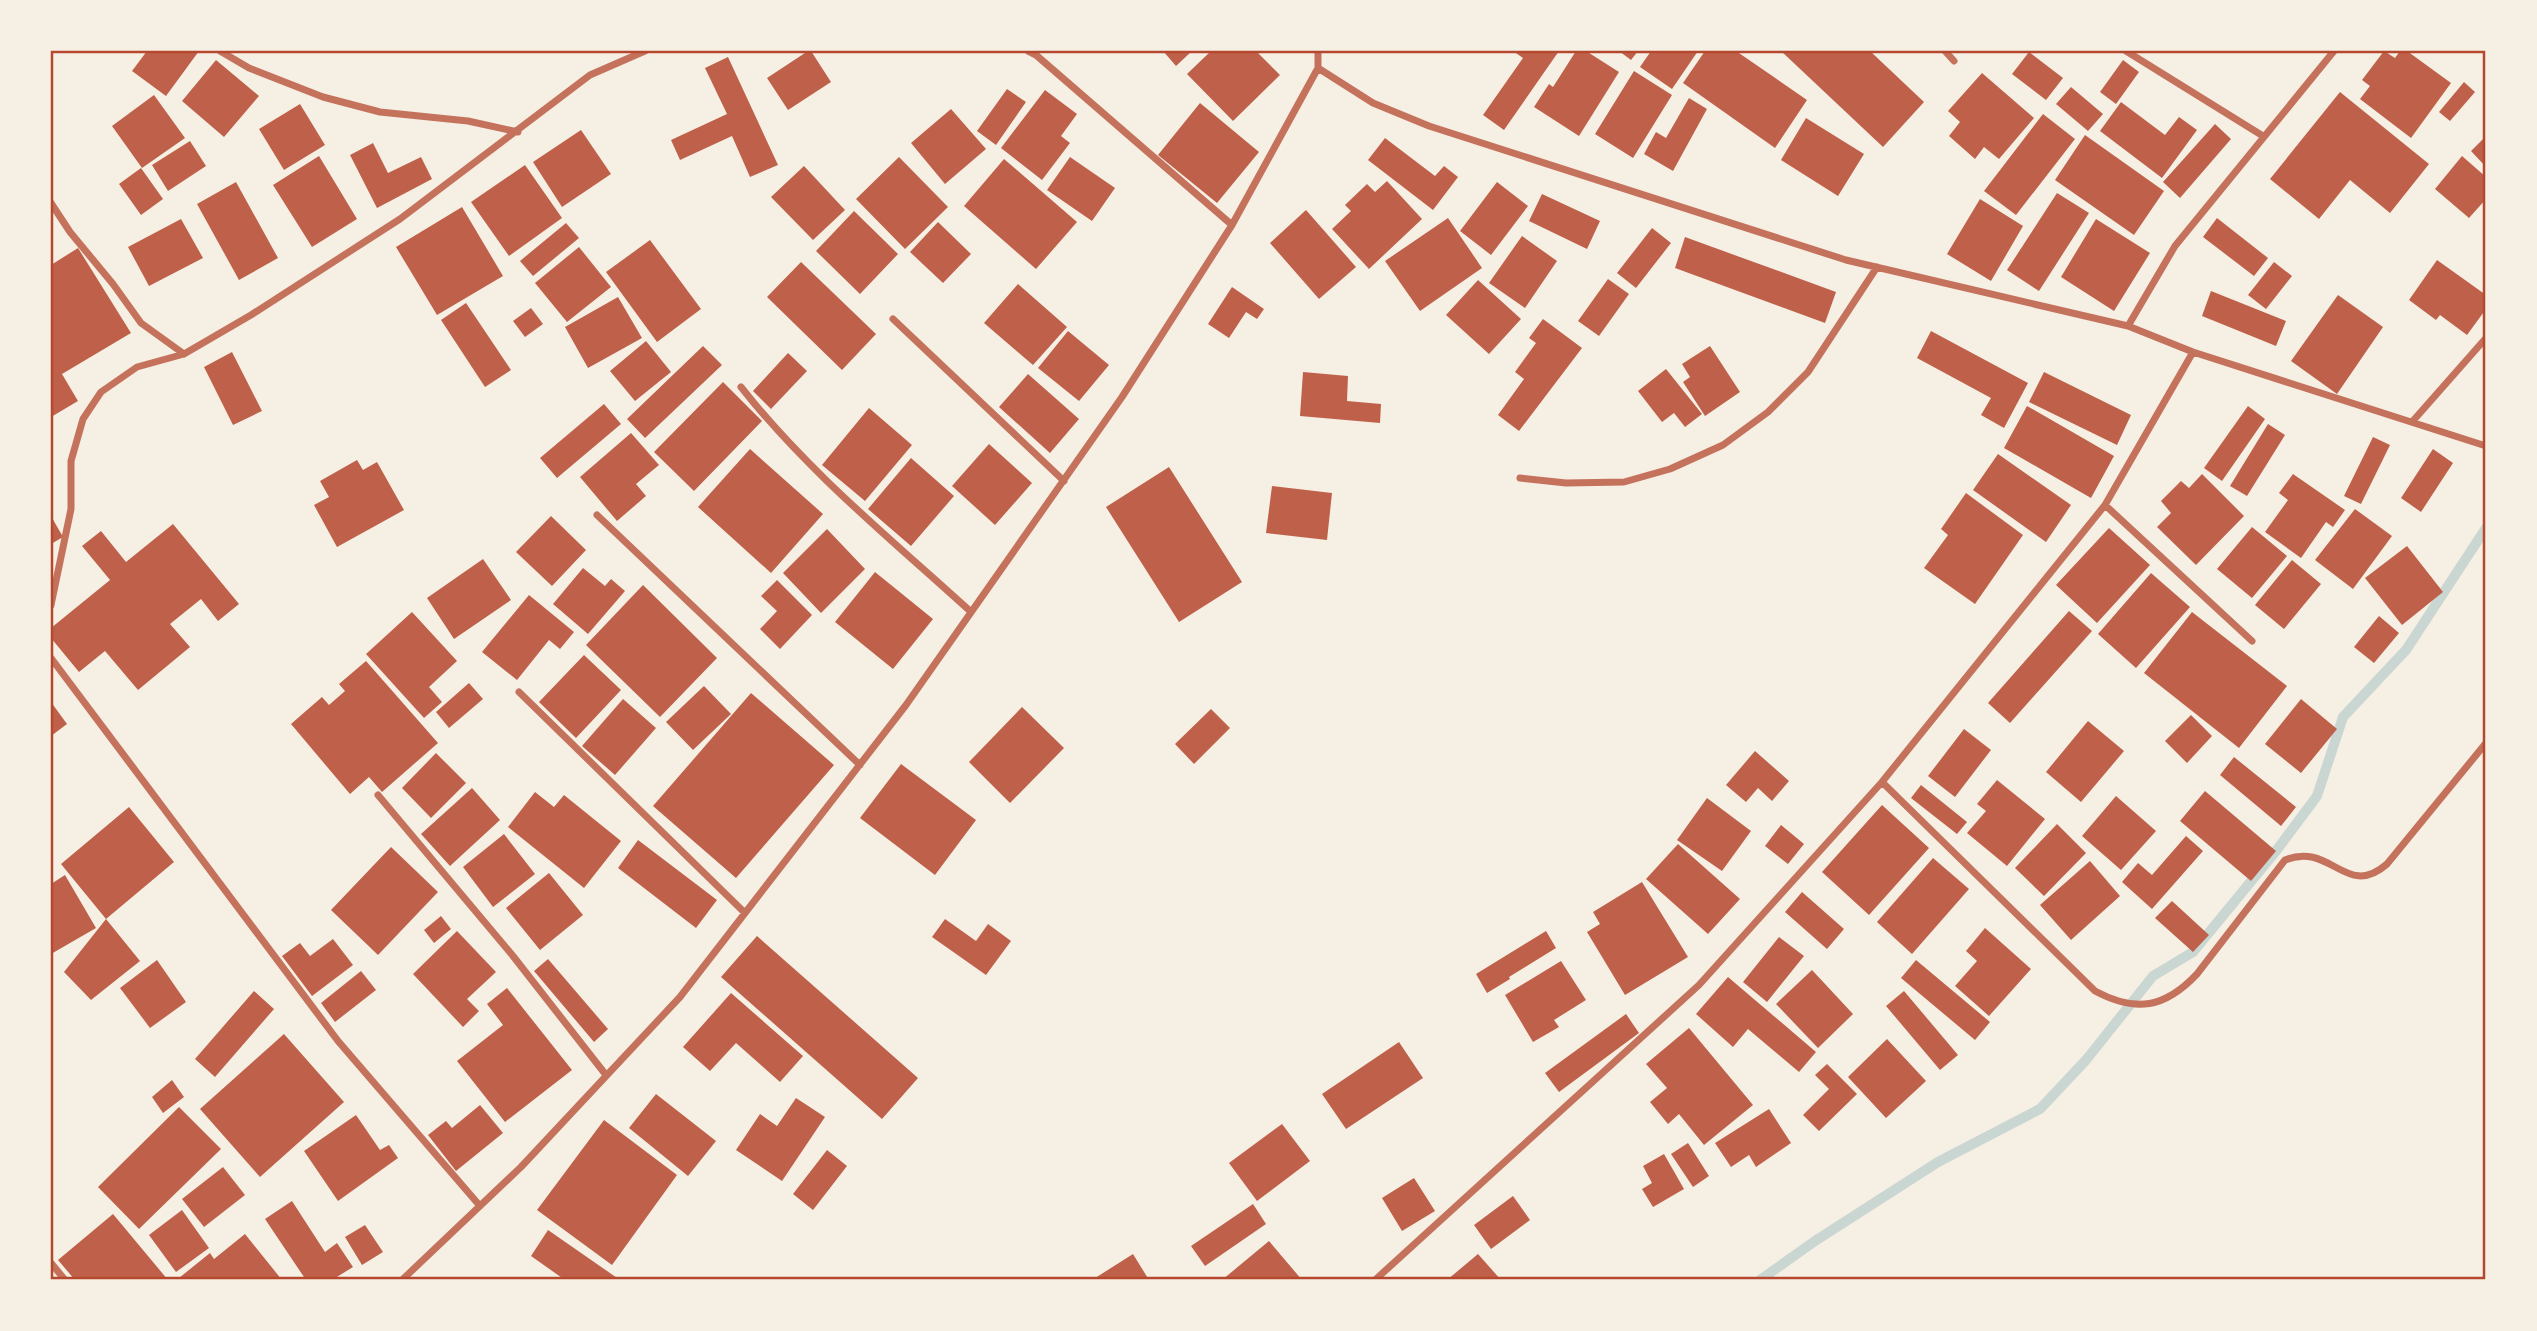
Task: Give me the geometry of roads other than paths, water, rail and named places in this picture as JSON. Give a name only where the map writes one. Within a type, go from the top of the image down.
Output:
[{"type":"street","points":[[220,51],[249,68],[334,100],[380,112],[468,121],[518,132]]},
{"type":"street","points":[[51,605],[71,509],[71,461],[83,419],[100,392],[137,368],[184,354],[251,315],[400,219],[590,75],[645,51]]},
{"type":"street","points":[[1028,51],[1036,55],[1232,225]]},
{"type":"street","points":[[402,1280],[521,1167],[680,997],[860,765],[1122,397],[1232,225],[1318,68],[1318,51]]},
{"type":"street","points":[[1945,51],[1954,61]]},
{"type":"street","points":[[2126,51],[2263,136]]},
{"type":"street","points":[[2128,327],[2175,246],[2334,51]]},
{"type":"street","points":[[1318,68],[1373,103],[1429,127],[1846,260],[2128,327],[2193,352],[2486,446]]},
{"type":"street","points":[[51,204],[141,323],[184,354]]},
{"type":"street","points":[[1520,478],[1566,483],[1624,482],[1670,469],[1723,444],[1768,412],[1808,372],[1877,267]]},
{"type":"street","points":[[893,319],[1064,481]]},
{"type":"street","points":[[2412,422],[2486,338]]},
{"type":"street","points":[[1375,1280],[1699,985],[1881,782],[2105,505],[2193,352]]},
{"type":"street","points":[[741,387],[764,417],[814,469],[971,612]]},
{"type":"street","points":[[2105,505],[2252,641]]},
{"type":"street","points":[[597,515],[860,765]]},
{"type":"street","points":[[51,658],[338,1041],[480,1206]]},
{"type":"street","points":[[519,692],[745,913]]},
{"type":"street","points":[[1881,782],[2095,991],[2114,1001],[2141,1005],[2165,1000],[2181,992],[2285,860],[2306,855],[2315,856],[2359,877],[2378,872],[2486,743]]},
{"type":"street","points":[[378,795],[513,956],[606,1075]]},
{"type":"street","points":[[51,1262],[65,1280]]},
{"type":"waterway","points":[[1760,1280],[1815,1241],[1938,1162],[2040,1109],[2086,1060],[2153,976],[2193,952],[2276,851],[2317,796],[2343,717],[2406,650],[2486,528]]}]
